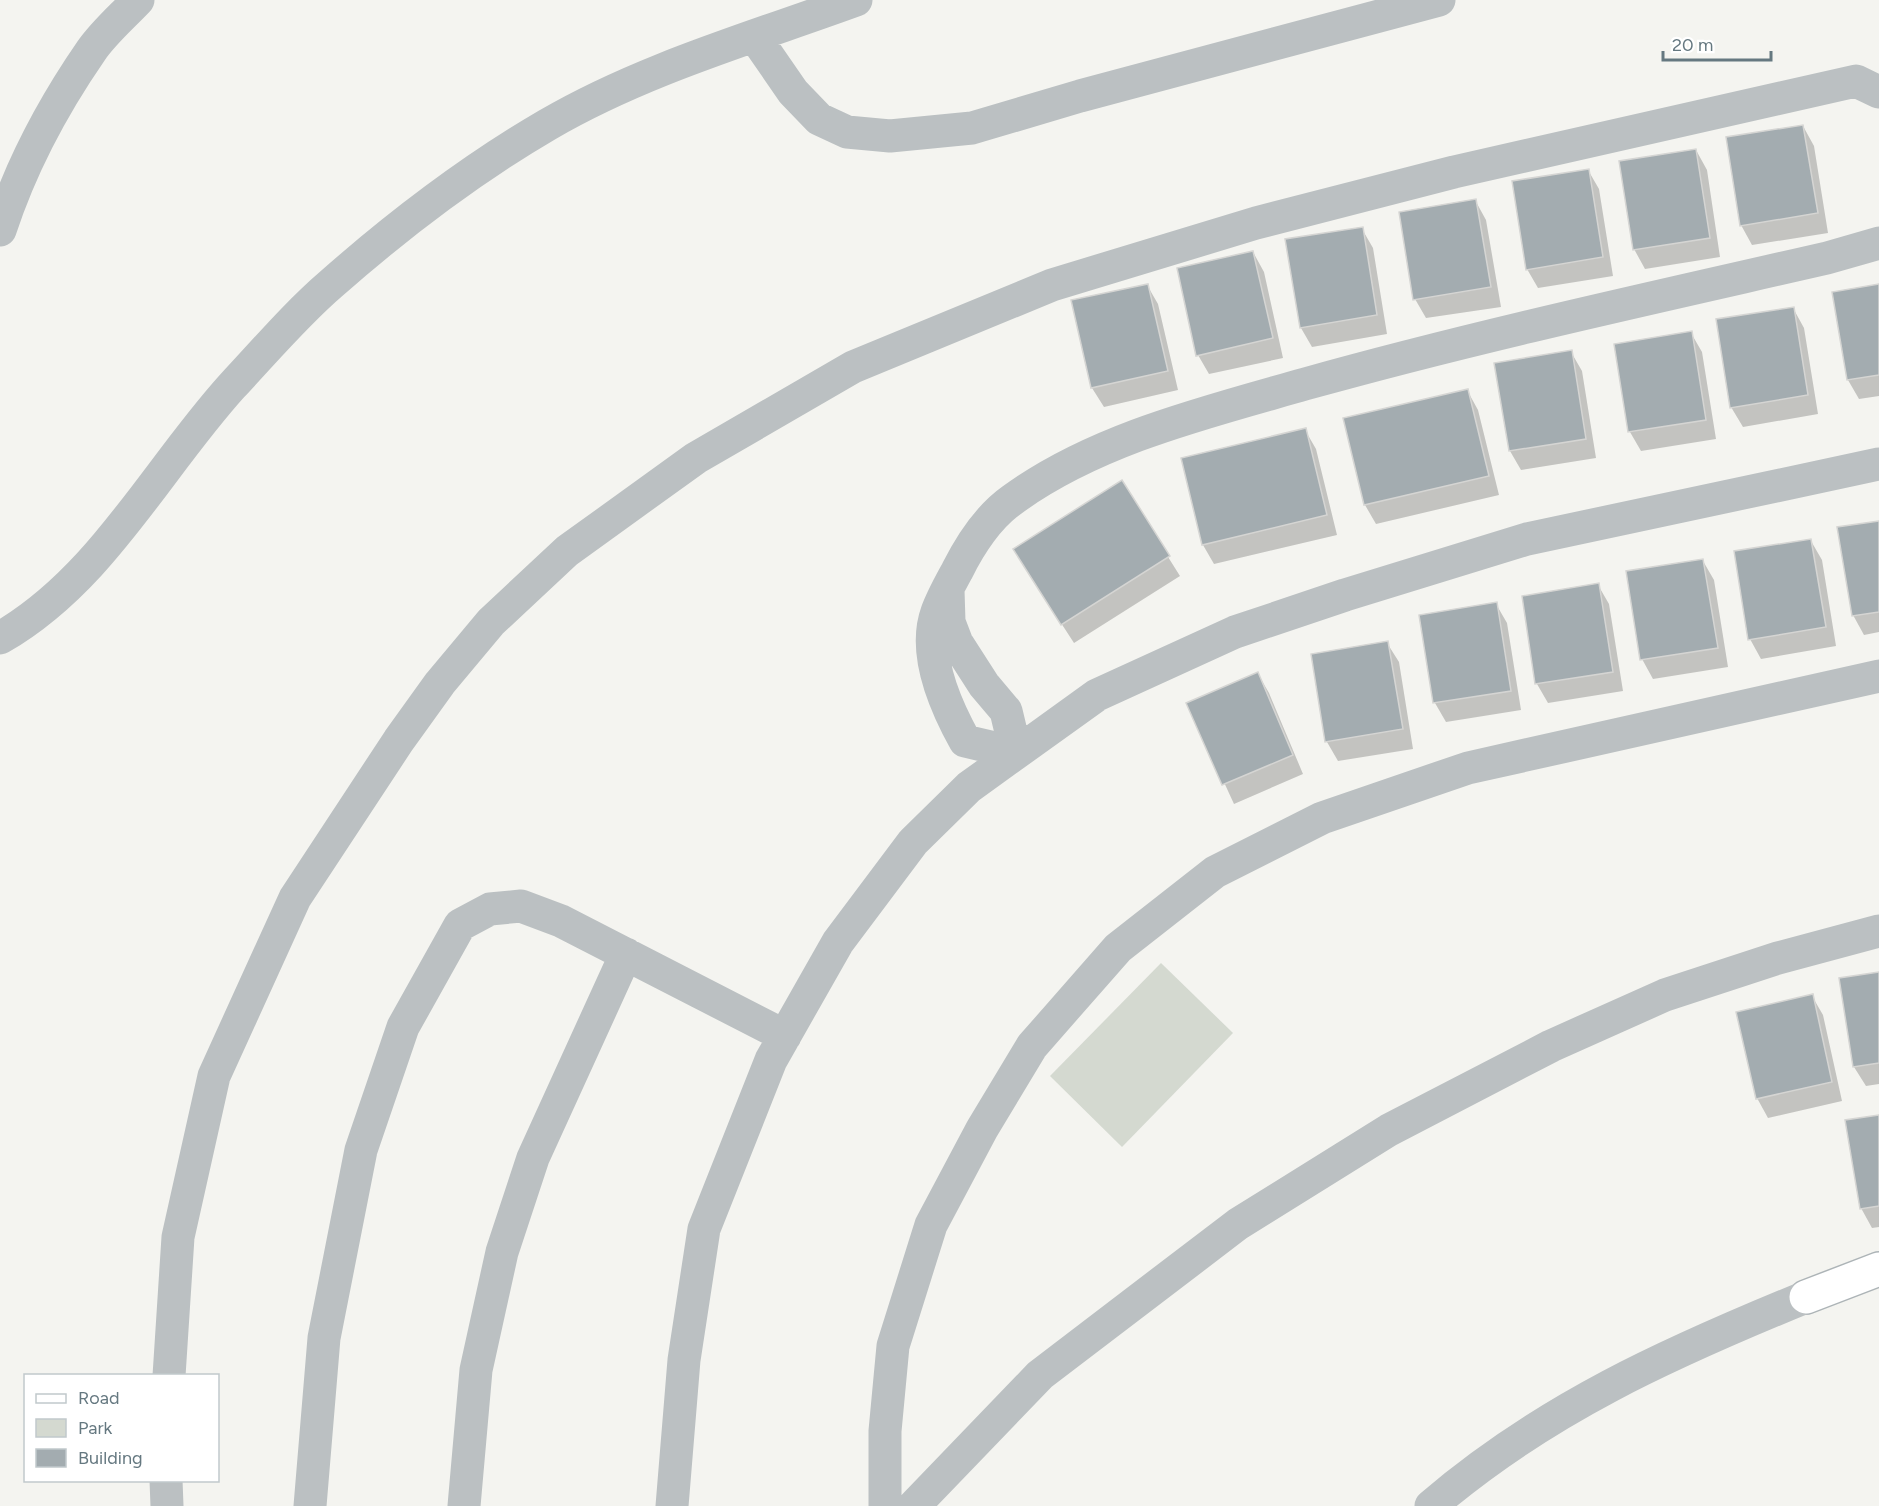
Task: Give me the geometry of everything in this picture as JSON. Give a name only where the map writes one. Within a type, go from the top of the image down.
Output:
[{"type":"street","points":[[0,230],[15,183],[52,114],[92,49],[138,0]]},
{"type":"street","points":[[0,638],[26,623],[61,593],[116,533],[231,388],[329,285],[456,182],[549,124],[661,70],[856,0]]},
{"type":"street","points":[[755,37],[793,92],[819,119],[848,132],[890,136],[972,128],[1080,96],[1439,0]]},
{"type":"street","points":[[169,1374],[178,1237],[214,1076],[295,898],[399,740],[440,683],[491,622],[567,550],[696,458],[853,367],[1052,285],[1256,223],[1454,172],[1856,81],[1879,92]]},
{"type":"street","points":[[1016,753],[965,741],[952,718],[935,665],[933,640],[936,614],[970,545],[1010,501],[1089,454],[1206,412],[1427,350],[1838,256],[1879,243]]},
{"type":"street","points":[[672,1506],[684,1360],[704,1229],[771,1060],[838,942],[913,842],[969,787],[1097,695],[1235,632],[1345,595],[1527,539],[1879,464]]},
{"type":"street","points":[[948,590],[949,622],[957,643],[984,685],[1006,711],[1016,753]]},
{"type":"street","points":[[885,1506],[885,1431],[893,1346],[931,1225],[982,1128],[1032,1046],[1118,948],[1215,872],[1322,818],[1468,768],[1879,676]]},
{"type":"street","points":[[310,1506],[324,1338],[361,1150],[404,1027],[460,925],[490,909],[521,906],[561,921],[785,1036]]},
{"type":"street","points":[[914,1506],[1040,1375],[1238,1224],[1389,1130],[1551,1046],[1665,995],[1778,958],[1879,931]]},
{"type":"street","points":[[464,1506],[476,1370],[502,1252],[533,1158],[626,954]]},
{"type":"street","points":[[1431,1506],[1468,1474],[1553,1416],[1691,1344],[1879,1269]]},
{"type":"street","points":[[1806,1298],[1879,1287]]},
{"type":"street","points":[[166,1482],[167,1506]]},
{"type":"green space","points":[[1161,963],[1233,1033],[1122,1147],[1050,1076]]},
{"type":"building","points":[[1803,125],[1818,213],[1740,226],[1726,137]]},
{"type":"building","points":[[1696,149],[1710,238],[1633,250],[1619,161]]},
{"type":"building","points":[[1589,169],[1603,257],[1526,270],[1512,181]]},
{"type":"building","points":[[1476,199],[1491,287],[1413,300],[1399,212]]},
{"type":"building","points":[[1363,227],[1377,315],[1300,328],[1285,239]]},
{"type":"building","points":[[1253,251],[1273,338],[1196,356],[1177,268]]},
{"type":"building","points":[[1148,284],[1168,371],[1091,388],[1071,300]]},
{"type":"building","points":[[1879,284],[1879,375],[1847,380],[1832,292]]},
{"type":"building","points":[[1794,307],[1808,395],[1730,408],[1716,319]]},
{"type":"building","points":[[1692,331],[1706,420],[1628,432],[1614,344]]},
{"type":"building","points":[[1572,350],[1586,439],[1509,451],[1494,363]]},
{"type":"building","points":[[1468,389],[1489,476],[1364,505],[1343,418]]},
{"type":"building","points":[[1306,428],[1327,515],[1202,545],[1181,458]]},
{"type":"building","points":[[1122,480],[1170,556],[1061,625],[1013,549]]},
{"type":"building","points":[[1879,521],[1879,612],[1852,616],[1837,527]]},
{"type":"building","points":[[1811,539],[1826,627],[1748,640],[1734,551]]},
{"type":"building","points":[[1703,559],[1718,648],[1640,660],[1626,571]]},
{"type":"building","points":[[1599,583],[1613,672],[1535,684],[1522,596]]},
{"type":"building","points":[[1497,602],[1511,691],[1433,703],[1419,615]]},
{"type":"building","points":[[1388,641],[1403,729],[1325,742],[1311,654]]},
{"type":"building","points":[[1258,672],[1293,755],[1222,785],[1186,703]]},
{"type":"building","points":[[1879,972],[1879,1063],[1853,1067],[1839,978]]},
{"type":"building","points":[[1813,994],[1832,1082],[1756,1099],[1736,1012]]},
{"type":"building","points":[[1879,1115],[1879,1206],[1860,1209],[1845,1120]]}]
